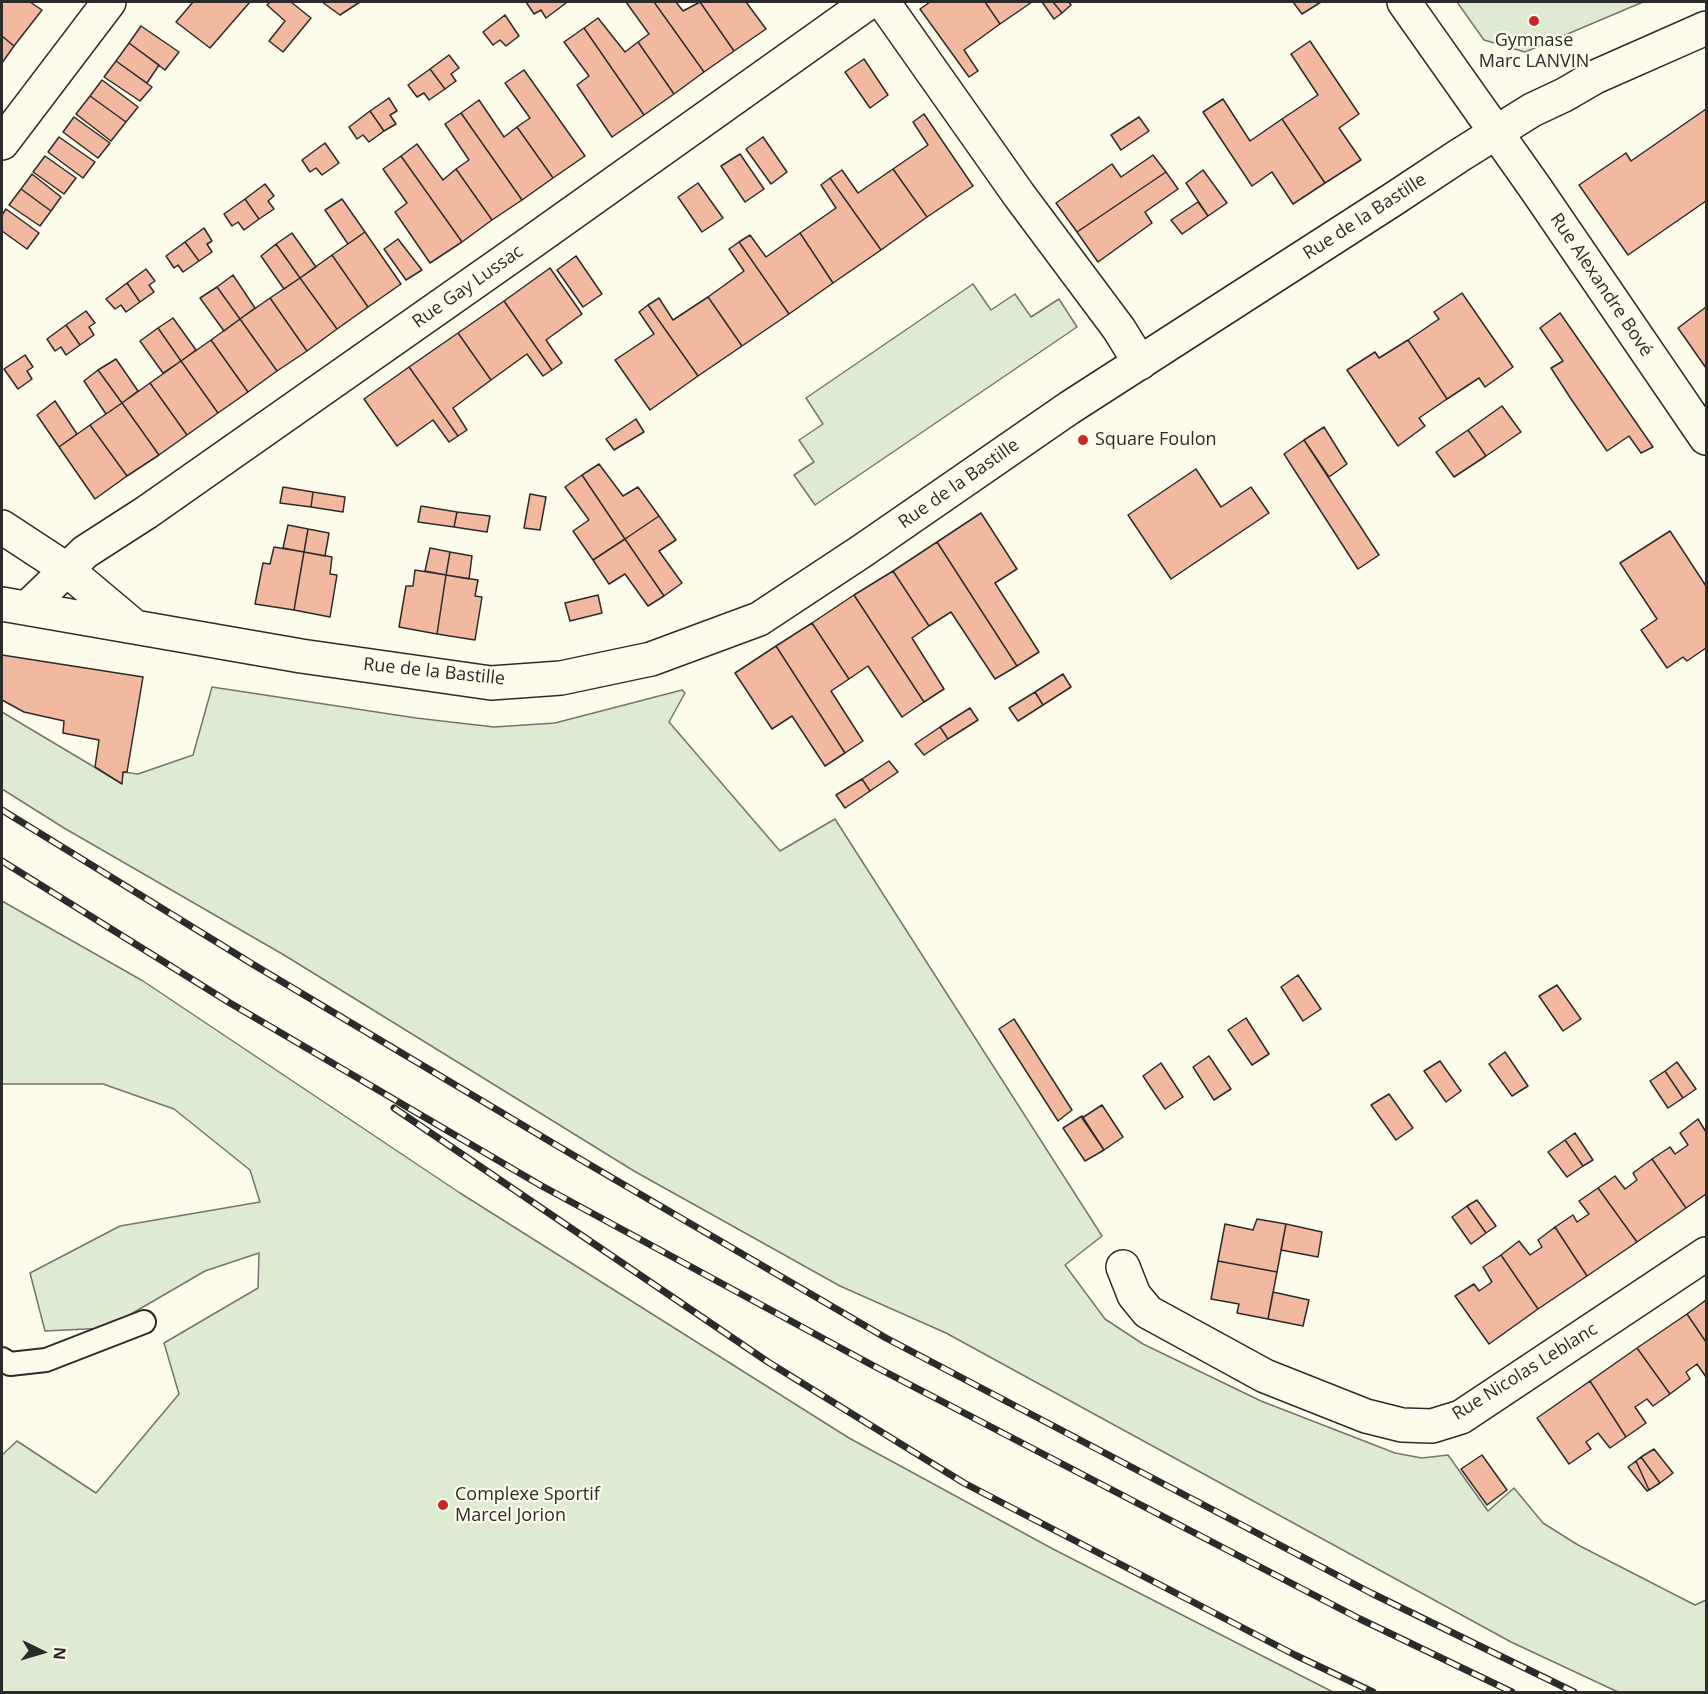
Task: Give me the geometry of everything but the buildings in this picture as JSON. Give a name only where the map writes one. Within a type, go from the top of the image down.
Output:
[{"type":"street","points":[[2,143],[109,2]]},
{"type":"street","name":"Rue Gay Lussac","points":[[15,606],[66,570],[85,552],[166,498],[526,246],[869,2]]},
{"type":"street","points":[[883,2],[1019,195],[1119,329],[1140,363]]},
{"type":"street","name":"Rue Alexandre Bové","points":[[1404,2],[1707,438]]},
{"type":"street","name":"Rue de la Bastille","points":[[15,606],[301,656],[490,683],[561,678],[651,659],[759,619],[862,551],[1068,408],[1496,132],[1595,77],[1707,28]]},
{"type":"street","points":[[2,526],[66,570],[136,628]]},
{"type":"street","name":"Rue Nicolas Leblanc","points":[[1123,1267],[1134,1295],[1148,1312],[1265,1376],[1366,1416],[1402,1425],[1432,1426],[1461,1417],[1707,1254]]},
{"type":"lane","points":[[2,1359],[10,1364],[46,1359],[144,1322]]},
{"type":"green space","name":"Gymnase Marc LANVIN","points":[[1457,2],[1643,2],[1525,52],[1484,40]]},
{"type":"green space","points":[[973,284],[991,310],[1015,294],[1031,317],[1059,299],[1077,327],[815,505],[794,475],[814,462],[799,440],[823,424],[806,398]]},
{"type":"green space","points":[[212,687],[416,718],[494,727],[555,723],[682,690],[685,693],[669,722],[780,851],[835,819],[1102,1236],[1065,1265],[1105,1319],[1143,1344],[1261,1401],[1395,1453],[1422,1458],[1448,1455],[1488,1511],[1514,1488],[1543,1523],[1578,1545],[1695,1605],[1706,1600],[1706,1692],[1618,1692],[1511,1642],[946,1333],[840,1286],[634,1171],[284,955],[64,828],[2,789],[2,712],[121,783],[123,772],[138,774],[193,755]]},
{"type":"green space","points":[[2,901],[143,981],[460,1193],[849,1438],[1053,1549],[1333,1692],[2,1692],[2,1455],[17,1441],[96,1493],[179,1394],[164,1343],[258,1288],[259,1253],[205,1271],[107,1328],[45,1331],[30,1273],[120,1226],[260,1202],[250,1170],[174,1109],[103,1084],[2,1084]]},
{"type":"railway","points":[[2,810],[254,965],[886,1338],[1371,1593],[1574,1692]]},
{"type":"railway","points":[[2,861],[230,1003],[540,1185],[872,1365],[1360,1619],[1512,1692]]},
{"type":"railway","points":[[394,1108],[768,1362],[964,1483],[1295,1655],[1373,1692]]},
{"type":"place","name":"Gymnase Marc LANVIN","points":[[1534,21]]},
{"type":"place","name":"Square Foulon","points":[[1083,440]]},
{"type":"place","name":"Complexe Sportif Marcel Jorion","points":[[443,1505]]}]
